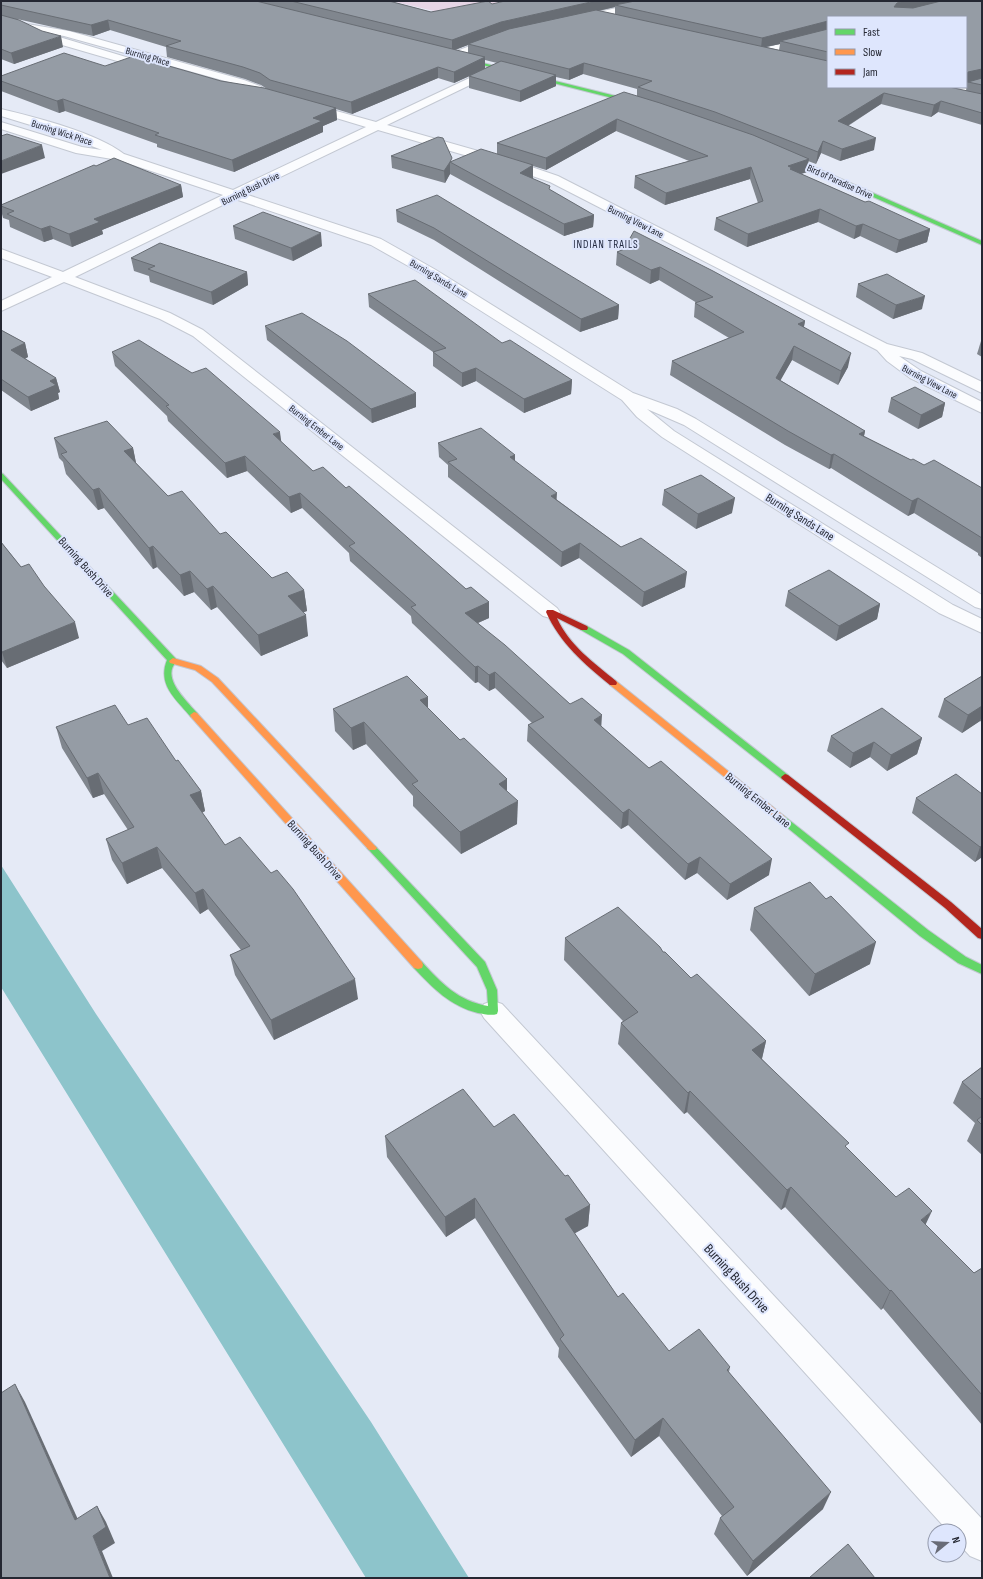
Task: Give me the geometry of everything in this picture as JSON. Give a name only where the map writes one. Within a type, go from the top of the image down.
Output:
[{"type":"street","points":[[572,21],[661,1]]},
{"type":"street","points":[[595,16],[618,21]]},
{"type":"street","name":"Burning Place","points":[[1,20],[26,27],[49,38],[227,89],[267,95],[282,99]]},
{"type":"street","points":[[783,58],[756,52],[827,35]]},
{"type":"street","points":[[449,55],[505,36]]},
{"type":"street","points":[[449,55],[654,108]]},
{"type":"street","name":"Burning Bush Drive","points":[[1,307],[498,68]]},
{"type":"street","points":[[946,94],[982,84]]},
{"type":"street","points":[[934,91],[968,99]]},
{"type":"street","points":[[296,103],[377,126]]},
{"type":"street","name":"Burning Wick Place","points":[[1,112],[96,142],[111,149],[120,157]]},
{"type":"street","name":"Burning Wick Place","points":[[1,125],[80,150],[120,157],[235,195]]},
{"type":"street","name":"Burning View Lane","points":[[377,126],[513,165],[554,179],[882,347],[917,356],[982,388]]},
{"type":"street","name":"Bird of Paradise Drive","points":[[770,150],[982,243]]},
{"type":"street","name":"Burning Sands Lane","points":[[235,195],[359,236],[395,252],[444,280],[627,396],[671,412],[690,422],[982,603]]},
{"type":"street","name":"Burning Ember Lane","points":[[1,252],[164,316],[198,333],[550,612],[606,639],[626,652],[948,905],[982,935]]},
{"type":"street","name":"Burning View Lane","points":[[882,347],[901,365],[982,408]]},
{"type":"street","name":"Burning Sands Lane","points":[[627,396],[642,414],[668,434],[952,613],[982,627]]},
{"type":"street","name":"Burning Bush Drive","points":[[1,475],[171,660],[166,668],[166,674],[168,684],[172,690],[436,985],[452,1000],[463,1006],[474,1010],[493,1011],[982,1544]]},
{"type":"street","name":"Burning Ember Lane","points":[[550,612],[554,624],[559,632],[593,667],[924,933],[962,960],[982,970]]},
{"type":"street","points":[[171,660],[190,665],[210,676],[476,959],[492,985],[494,994],[493,1011]]},
{"type":"shaded area","points":[[391,1],[509,1],[447,14]]},
{"type":"water","points":[[1,865],[96,1014],[371,1422],[469,1578],[366,1578],[1,987]]},
{"type":"building","points":[[1,1],[256,1],[485,57],[454,72],[438,67],[351,102],[270,80],[260,73],[243,67],[166,46],[181,41],[108,20],[91,25],[1,5]]},
{"type":"building","points":[[291,1],[389,1],[431,12],[488,1],[492,4],[505,1],[595,1],[501,22],[452,40]]},
{"type":"building","points":[[635,1],[905,1],[897,3],[894,7],[913,8],[941,1],[982,1],[982,69],[967,74],[967,16],[827,16],[827,21],[762,38],[615,5]]},
{"type":"building","points":[[596,10],[827,61],[827,88],[954,88],[982,94],[982,113],[941,101],[934,105],[884,93],[838,121],[876,138],[842,149],[823,141],[818,152],[715,112],[638,87],[652,81],[584,63],[569,69],[468,44],[509,29]]},
{"type":"building","points":[[1,15],[19,20],[42,31],[61,36],[11,53],[1,49]]},
{"type":"building","points":[[827,29],[827,52],[780,41]]},
{"type":"building","points":[[64,53],[105,66],[134,56],[221,81],[264,88],[336,108],[313,118],[322,121],[232,160],[155,135],[159,133],[63,99],[57,101],[1,81],[1,76]]},
{"type":"building","points":[[501,61],[556,75],[520,91],[469,76]]},
{"type":"building","points":[[982,78],[982,85],[968,82]]},
{"type":"building","points":[[624,92],[753,135],[809,159],[788,166],[792,168],[790,169],[865,202],[869,201],[930,229],[899,240],[863,224],[856,226],[820,209],[748,234],[716,218],[763,201],[751,167],[666,193],[635,176],[708,156],[617,119],[546,158],[497,143]]},
{"type":"building","points":[[7,134],[42,145],[1,161],[1,136]]},
{"type":"building","points":[[438,137],[443,138],[452,158],[444,171],[391,156]]},
{"type":"building","points":[[481,149],[533,165],[520,173],[550,186],[549,189],[594,215],[564,224],[450,162]]},
{"type":"building","points":[[114,158],[181,185],[94,219],[100,222],[69,234],[50,226],[41,229],[7,214],[14,211],[1,206],[94,165],[96,166]]},
{"type":"building","points":[[437,195],[619,305],[581,319],[434,228],[396,210]]},
{"type":"building","points":[[263,212],[321,233],[291,248],[233,226]]},
{"type":"building","points":[[634,231],[713,271],[805,321],[798,324],[851,353],[841,371],[794,346],[776,378],[865,431],[859,434],[924,465],[934,460],[982,488],[982,538],[918,498],[912,501],[834,454],[831,455],[788,431],[672,361],[744,332],[695,303],[713,297],[660,267],[651,270],[617,252],[627,248],[625,247]]},
{"type":"building","points":[[160,243],[247,272],[211,292],[148,269],[155,266],[131,258]]},
{"type":"building","points":[[887,274],[925,296],[896,305],[858,284]]},
{"type":"building","points":[[415,280],[502,343],[510,340],[572,380],[524,399],[476,368],[462,373],[433,352],[446,348],[368,294]]},
{"type":"building","points":[[302,313],[347,341],[416,393],[371,409],[265,326]]},
{"type":"building","points":[[1,330],[25,343],[11,350],[56,378],[50,381],[56,385],[28,397],[1,379]]},
{"type":"building","points":[[139,340],[192,373],[206,368],[280,432],[273,434],[313,471],[323,467],[346,488],[349,486],[466,589],[471,587],[489,602],[465,613],[505,645],[570,704],[582,698],[602,715],[594,720],[649,768],[661,761],[772,859],[730,884],[700,857],[688,864],[629,809],[623,813],[528,725],[544,717],[495,672],[489,675],[478,666],[475,667],[411,607],[416,605],[349,546],[355,543],[300,493],[289,497],[245,456],[225,463],[166,406],[169,405],[112,352]]},
{"type":"building","points":[[915,387],[945,403],[921,415],[891,398]]},
{"type":"building","points":[[107,421],[133,448],[124,451],[168,496],[182,491],[220,534],[226,532],[272,578],[287,572],[304,590],[288,596],[306,615],[258,635],[213,586],[207,589],[190,571],[180,575],[153,546],[149,548],[99,488],[93,490],[61,454],[67,452],[54,438]]},
{"type":"building","points":[[481,428],[515,455],[510,457],[557,493],[551,496],[621,547],[641,538],[687,572],[644,592],[580,543],[562,552],[448,462],[457,459],[438,443]]},
{"type":"building","points":[[701,475],[735,498],[698,514],[664,490]]},
{"type":"building","points":[[1,542],[21,567],[29,564],[44,586],[75,622],[2,652],[1,650]]},
{"type":"building","points":[[829,570],[880,604],[839,626],[788,591]]},
{"type":"building","points":[[407,676],[428,697],[420,700],[460,740],[464,738],[507,779],[499,784],[518,801],[460,832],[412,784],[418,781],[364,722],[351,728],[333,709]]},
{"type":"building","points":[[982,676],[982,706],[968,715],[944,699]]},
{"type":"building","points":[[115,705],[128,725],[147,718],[176,761],[178,760],[201,791],[190,795],[225,845],[240,837],[271,873],[277,870],[293,889],[355,979],[271,1020],[230,955],[250,946],[203,889],[195,893],[157,847],[122,863],[106,839],[134,827],[98,773],[87,778],[56,727]]},
{"type":"building","points":[[882,708],[922,738],[891,755],[874,742],[853,753],[831,736]]},
{"type":"building","points":[[956,774],[982,794],[982,846],[980,847],[916,798]]},
{"type":"building","points":[[810,882],[826,899],[831,896],[876,942],[815,974],[754,908]]},
{"type":"building","points":[[618,907],[691,978],[697,974],[766,1041],[752,1050],[849,1143],[845,1146],[896,1197],[909,1188],[932,1211],[921,1220],[974,1273],[982,1268],[982,1395],[891,1290],[890,1291],[791,1187],[787,1190],[690,1091],[688,1093],[621,1023],[638,1012],[565,938]]},
{"type":"building","points":[[982,1067],[982,1100],[962,1082]]},
{"type":"building","points":[[463,1089],[494,1127],[514,1114],[565,1176],[568,1175],[590,1205],[565,1219],[618,1297],[623,1293],[669,1351],[699,1329],[730,1367],[727,1370],[831,1492],[753,1561],[720,1518],[734,1507],[663,1418],[635,1440],[560,1339],[564,1335],[475,1198],[445,1217],[385,1136]]},
{"type":"building","points":[[982,1116],[982,1125],[977,1120]]},
{"type":"building","points":[[15,1384],[75,1520],[97,1506],[106,1527],[93,1536],[110,1578],[1,1578],[1,1393]]},
{"type":"building","points":[[848,1544],[875,1578],[809,1578]]},
{"type":"traffic: fast","points":[[457,57],[642,104]]},
{"type":"traffic: fast","points":[[780,154],[982,243]]},
{"type":"traffic: fast","points":[[1,475],[173,661]]},
{"type":"traffic: fast","points":[[584,628],[626,652],[785,777]]},
{"type":"traffic: fast","points":[[171,660],[168,668],[169,683],[177,696],[194,715]]},
{"type":"traffic: fast","points":[[781,818],[924,933],[962,960],[982,970]]},
{"type":"traffic: fast","points":[[372,848],[481,965],[492,990],[493,1011],[480,1009],[459,1002],[434,983],[418,965]]},
{"type":"traffic: slow","points":[[173,661],[198,668],[215,680],[372,848]]},
{"type":"traffic: slow","points":[[613,683],[781,818]]},
{"type":"traffic: slow","points":[[194,715],[418,965]]},
{"type":"traffic: jam","points":[[584,628],[550,612],[561,633],[569,643],[585,660],[613,683]]},
{"type":"traffic: jam","points":[[785,777],[948,905],[982,935]]},
{"type":"district","name":"INDIAN TRAILS","points":[[606,244]]}]
